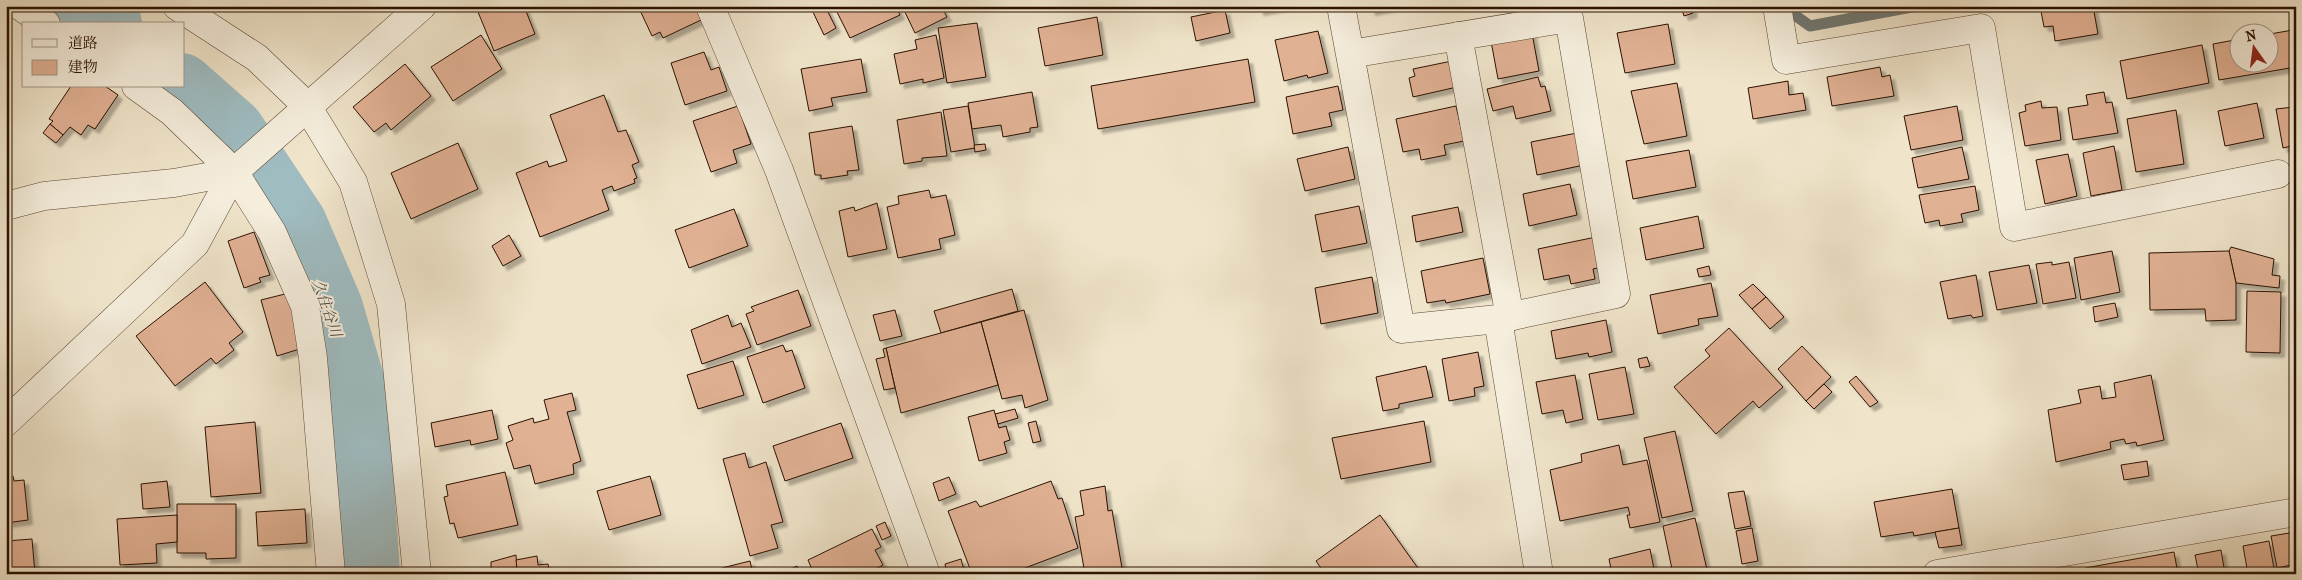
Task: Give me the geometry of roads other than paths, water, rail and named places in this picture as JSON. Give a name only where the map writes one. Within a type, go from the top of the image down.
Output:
[{"type":"street","points":[[20,6],[43,22]]},
{"type":"street","points":[[177,6],[257,58],[307,106],[353,182],[391,304],[417,574]]},
{"type":"street","points":[[6,422],[196,244],[234,172],[422,6]]},
{"type":"street","points":[[710,6],[779,170],[926,574]]},
{"type":"street","points":[[1341,6],[1401,329],[1504,318],[1616,294],[1569,18],[1350,54]]},
{"type":"street","points":[[1777,6],[1786,60],[1981,28],[2014,227],[2278,174]]},
{"type":"street","points":[[1458,36],[1504,318],[1539,574]]},
{"type":"street","points":[[139,88],[172,112],[234,172],[272,232],[305,306],[313,358],[331,574]]},
{"type":"street","points":[[6,206],[44,196],[174,184],[234,172]]},
{"type":"street","points":[[1937,574],[2296,512]]},
{"type":"waterway","name":"久住谷川","points":[[86,6],[106,22]]},
{"type":"waterway","points":[[1782,6],[1810,26],[1917,6]]},
{"type":"waterway","name":"久住谷川","points":[[183,88],[232,131],[294,224],[330,308],[355,394],[367,574]]}]
